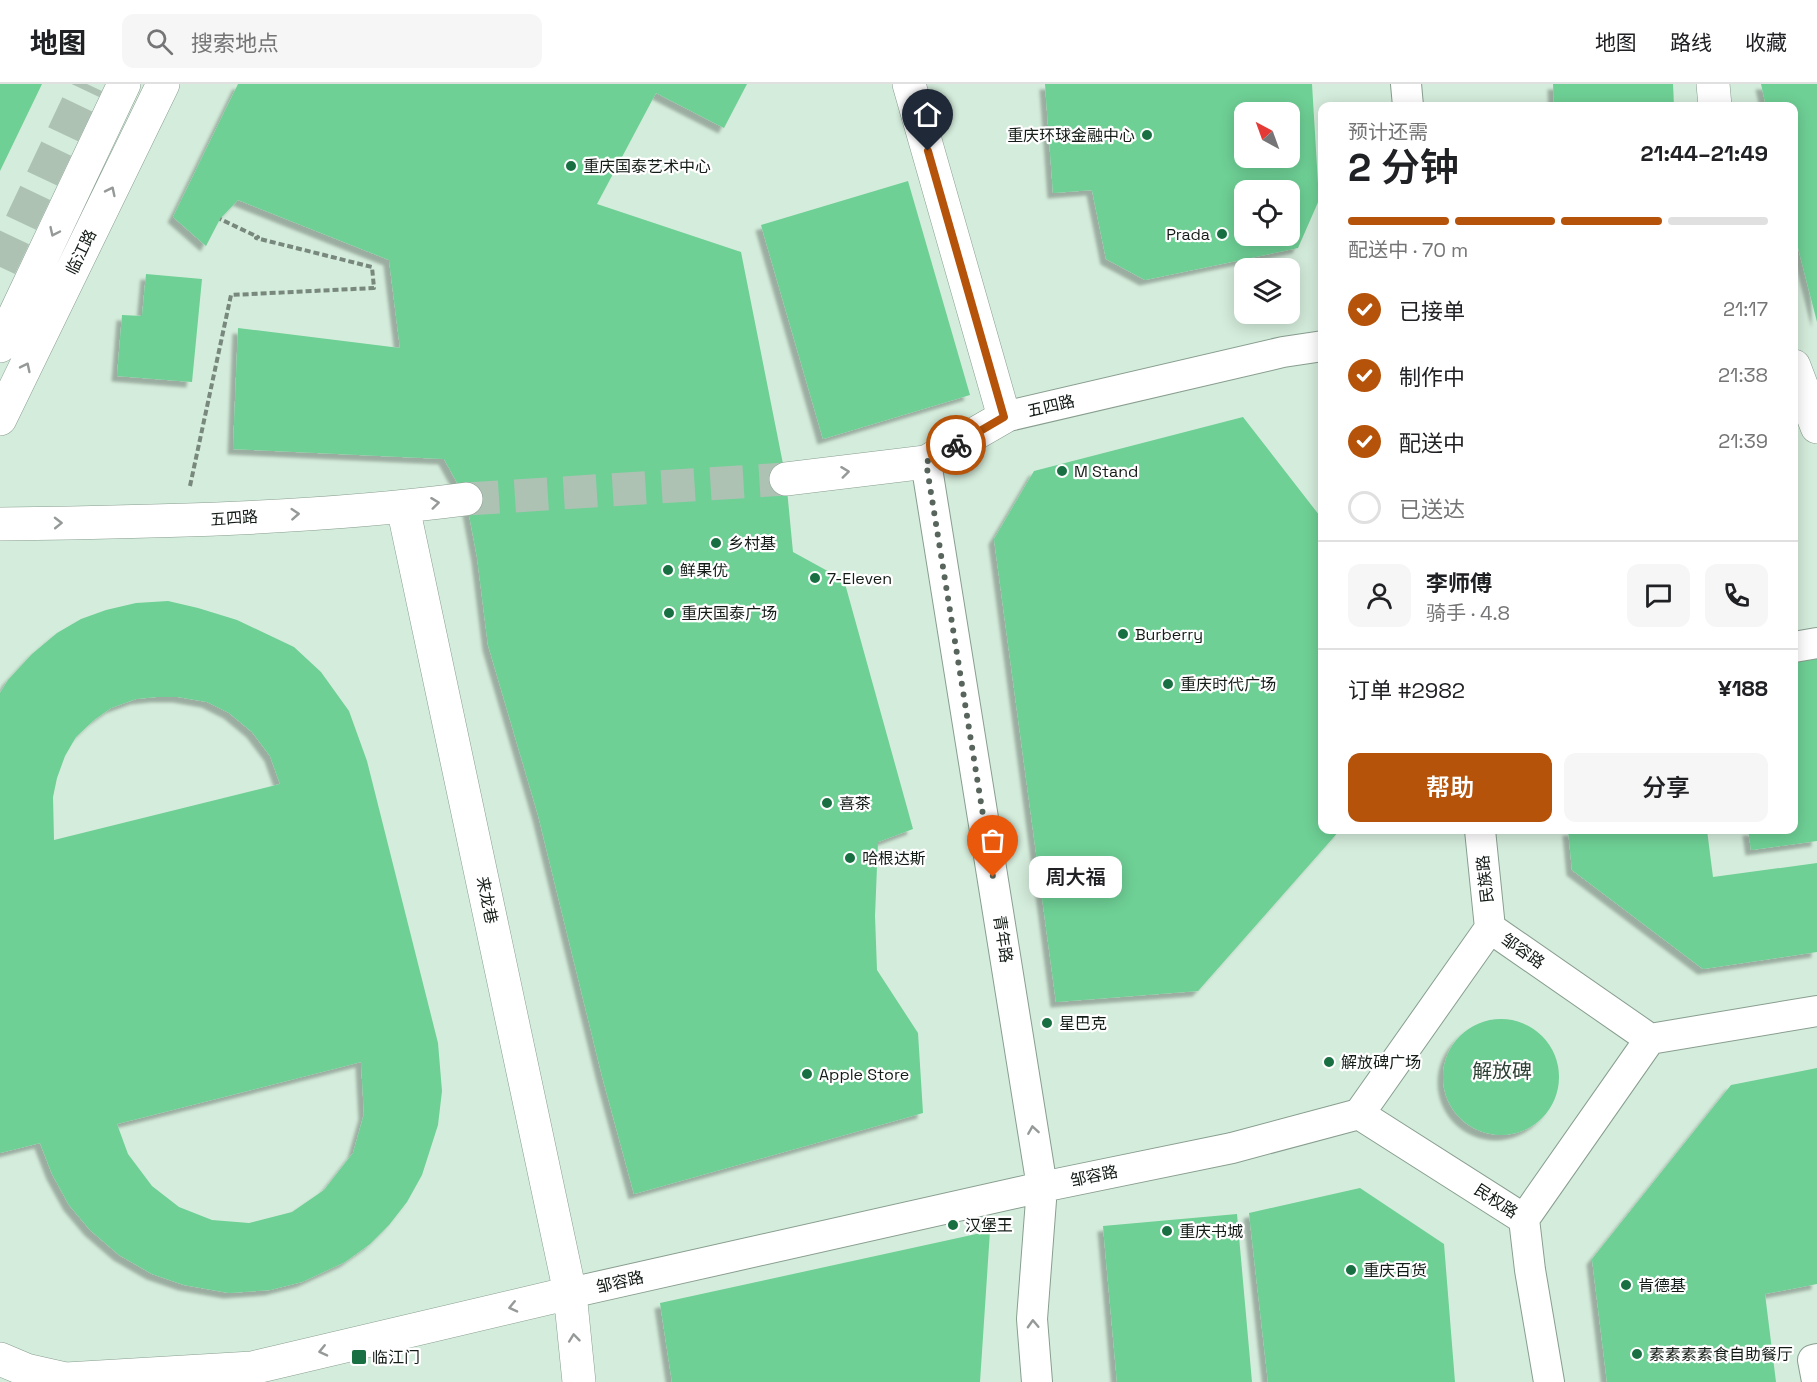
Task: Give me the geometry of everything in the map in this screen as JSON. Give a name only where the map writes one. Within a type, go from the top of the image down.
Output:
[{"type":"street","name":"临江路","points":[[0,346],[124,84]]},
{"type":"street","name":"临江路","points":[[0,419],[163,84]]},
{"type":"street","points":[[909,84],[1004,417]]},
{"type":"street","points":[[1406,84],[1408,102]]},
{"type":"street","points":[[1713,84],[1715,102]]},
{"type":"street","name":"五四路","points":[[786,479],[926,462],[1004,417],[1283,352],[1318,347]]},
{"type":"street","points":[[1798,377],[1817,427]]},
{"type":"street","name":"青年路","points":[[926,462],[1042,1187],[1032,1319],[1037,1382]]},
{"type":"street","name":"五四路","points":[[0,524],[183,521],[404,507],[466,499]]},
{"type":"street","name":"来龙巷","points":[[404,507],[570,1293],[579,1382]]},
{"type":"street","points":[[1798,645],[1817,643]]},
{"type":"street","name":"民族路","points":[[1480,834],[1490,928]]},
{"type":"street","name":"邹容路","points":[[0,1359],[26,1370],[68,1381],[243,1375],[570,1293],[1042,1187],[1232,1148],[1359,1114],[1490,928],[1650,1039]]},
{"type":"street","points":[[1524,1219],[1650,1039],[1817,1011]]},
{"type":"street","name":"民权路","points":[[1359,1114],[1524,1219],[1530,1270],[1549,1382]]},
{"type":"street","points":[[1817,1359],[1814,1360],[1817,1381]]},
{"type":"path","points":[[183,521],[231,295],[374,288],[372,267],[256,238],[258,237],[220,219]]},
{"type":"building","points":[[0,84],[42,84],[0,171]]},
{"type":"building","name":"重庆国泰广场","points":[[238,84],[747,84],[724,128],[656,93],[597,204],[741,252],[786,479],[793,552],[844,580],[913,829],[878,842],[875,916],[877,970],[918,1033],[923,1113],[634,1194],[602,1076],[538,815],[488,645],[477,557],[466,499],[444,459],[233,449],[238,328],[400,348],[389,260],[238,200],[220,219],[206,246],[173,217]]},
{"type":"building","points":[[1045,84],[1312,84],[1318,202],[1300,243],[1300,180],[1234,180],[1234,246],[1299,246],[1298,248],[1250,258],[1234,258],[1234,261],[1145,280],[1106,259],[1092,190],[1053,193]]},
{"type":"building","points":[[1553,84],[1673,84],[1674,102],[1554,102]]},
{"type":"building","points":[[1761,84],[1817,84],[1817,322],[1798,248],[1798,102],[1765,102]]},
{"type":"building","points":[[908,181],[970,395],[823,439],[761,225]]},
{"type":"building","points":[[146,274],[202,279],[192,382],[117,376],[122,315],[142,316]]},
{"type":"building","name":"重庆时代广场","points":[[1243,417],[1318,514],[1318,834],[1336,834],[1198,991],[1056,1002],[994,539],[1034,471]]},
{"type":"building","points":[[168,601],[198,608],[237,620],[294,647],[321,672],[349,711],[367,761],[438,1043],[442,1091],[438,1125],[422,1175],[407,1202],[370,1244],[345,1262],[302,1282],[270,1290],[229,1293],[184,1285],[152,1274],[119,1255],[90,1230],[69,1205],[52,1174],[40,1143],[0,1153],[0,693],[8,680],[32,654],[57,633],[81,619],[136,603]],"holes":[[[178,697],[207,702],[229,713],[252,732],[270,756],[280,784],[54,840],[53,797],[57,778],[65,756],[76,737],[111,708],[136,699]],[[361,1062],[364,1114],[353,1153],[324,1190],[292,1212],[249,1223],[212,1220],[179,1207],[152,1186],[128,1154],[117,1124]]]},
{"type":"building","points":[[1817,656],[1817,841],[1751,850],[1749,834],[1798,834],[1798,658]]},
{"type":"building","points":[[1568,834],[1708,834],[1713,877],[1817,863],[1817,952],[1703,969],[1572,870]]},
{"type":"building","points":[[1501,1019],[1523,1024],[1542,1036],[1554,1055],[1559,1077],[1554,1099],[1542,1118],[1523,1130],[1501,1135],[1479,1130],[1460,1118],[1448,1099],[1443,1077],[1448,1055],[1460,1036],[1479,1024]]},
{"type":"building","points":[[1817,1068],[1817,1284],[1765,1294],[1776,1382],[1607,1382],[1592,1259],[1731,1085]]},
{"type":"building","name":"重庆百货","points":[[1360,1188],[1444,1244],[1455,1382],[1268,1382],[1249,1213]]},
{"type":"building","points":[[1237,1214],[1252,1382],[1117,1382],[1103,1226]]},
{"type":"building","points":[[990,1231],[980,1382],[672,1382],[660,1303]]},
{"type":"tunnel","points":[[0,267],[87,84]]},
{"type":"tunnel","points":[[466,499],[786,479]]},
{"type":"way so far","points":[[956,445],[926,462],[993,877]]},
{"type":"place","name":"重庆环球金融中心","points":[[1147,135]]},
{"type":"place","name":"重庆国泰艺术中心","points":[[571,166]]},
{"type":"place","name":"Prada","points":[[1222,234]]},
{"type":"place","name":"M Stand","points":[[1062,471]]},
{"type":"place","name":"乡村基","points":[[716,543]]},
{"type":"place","name":"鲜果优","points":[[668,570]]},
{"type":"place","name":"7-Eleven","points":[[815,578]]},
{"type":"place","name":"重庆国泰广场","points":[[669,613]]},
{"type":"place","name":"Burberry","points":[[1123,634]]},
{"type":"place","name":"重庆时代广场","points":[[1168,684]]},
{"type":"place","name":"喜茶","points":[[827,803]]},
{"type":"place","name":"哈根达斯","points":[[850,858]]},
{"type":"place","name":"周大福","points":[[993,877]]},
{"type":"place","name":"星巴克","points":[[1047,1023]]},
{"type":"place","name":"解放碑广场","points":[[1329,1062]]},
{"type":"place","name":"Apple Store","points":[[807,1074]]},
{"type":"place","name":"汉堡王","points":[[953,1225]]},
{"type":"place","name":"重庆书城","points":[[1167,1231]]},
{"type":"place","name":"重庆百货","points":[[1351,1270]]},
{"type":"place","name":"肯德基","points":[[1626,1285]]},
{"type":"place","name":"素素素素食自助餐厅","points":[[1637,1354]]},
{"type":"place","name":"临江门","points":[[359,1357]]},
{"type":"district","name":"解放碑","points":[[1502,1071]]},
{"type":"route","points":[[928,151],[1004,417],[956,445]]}]
